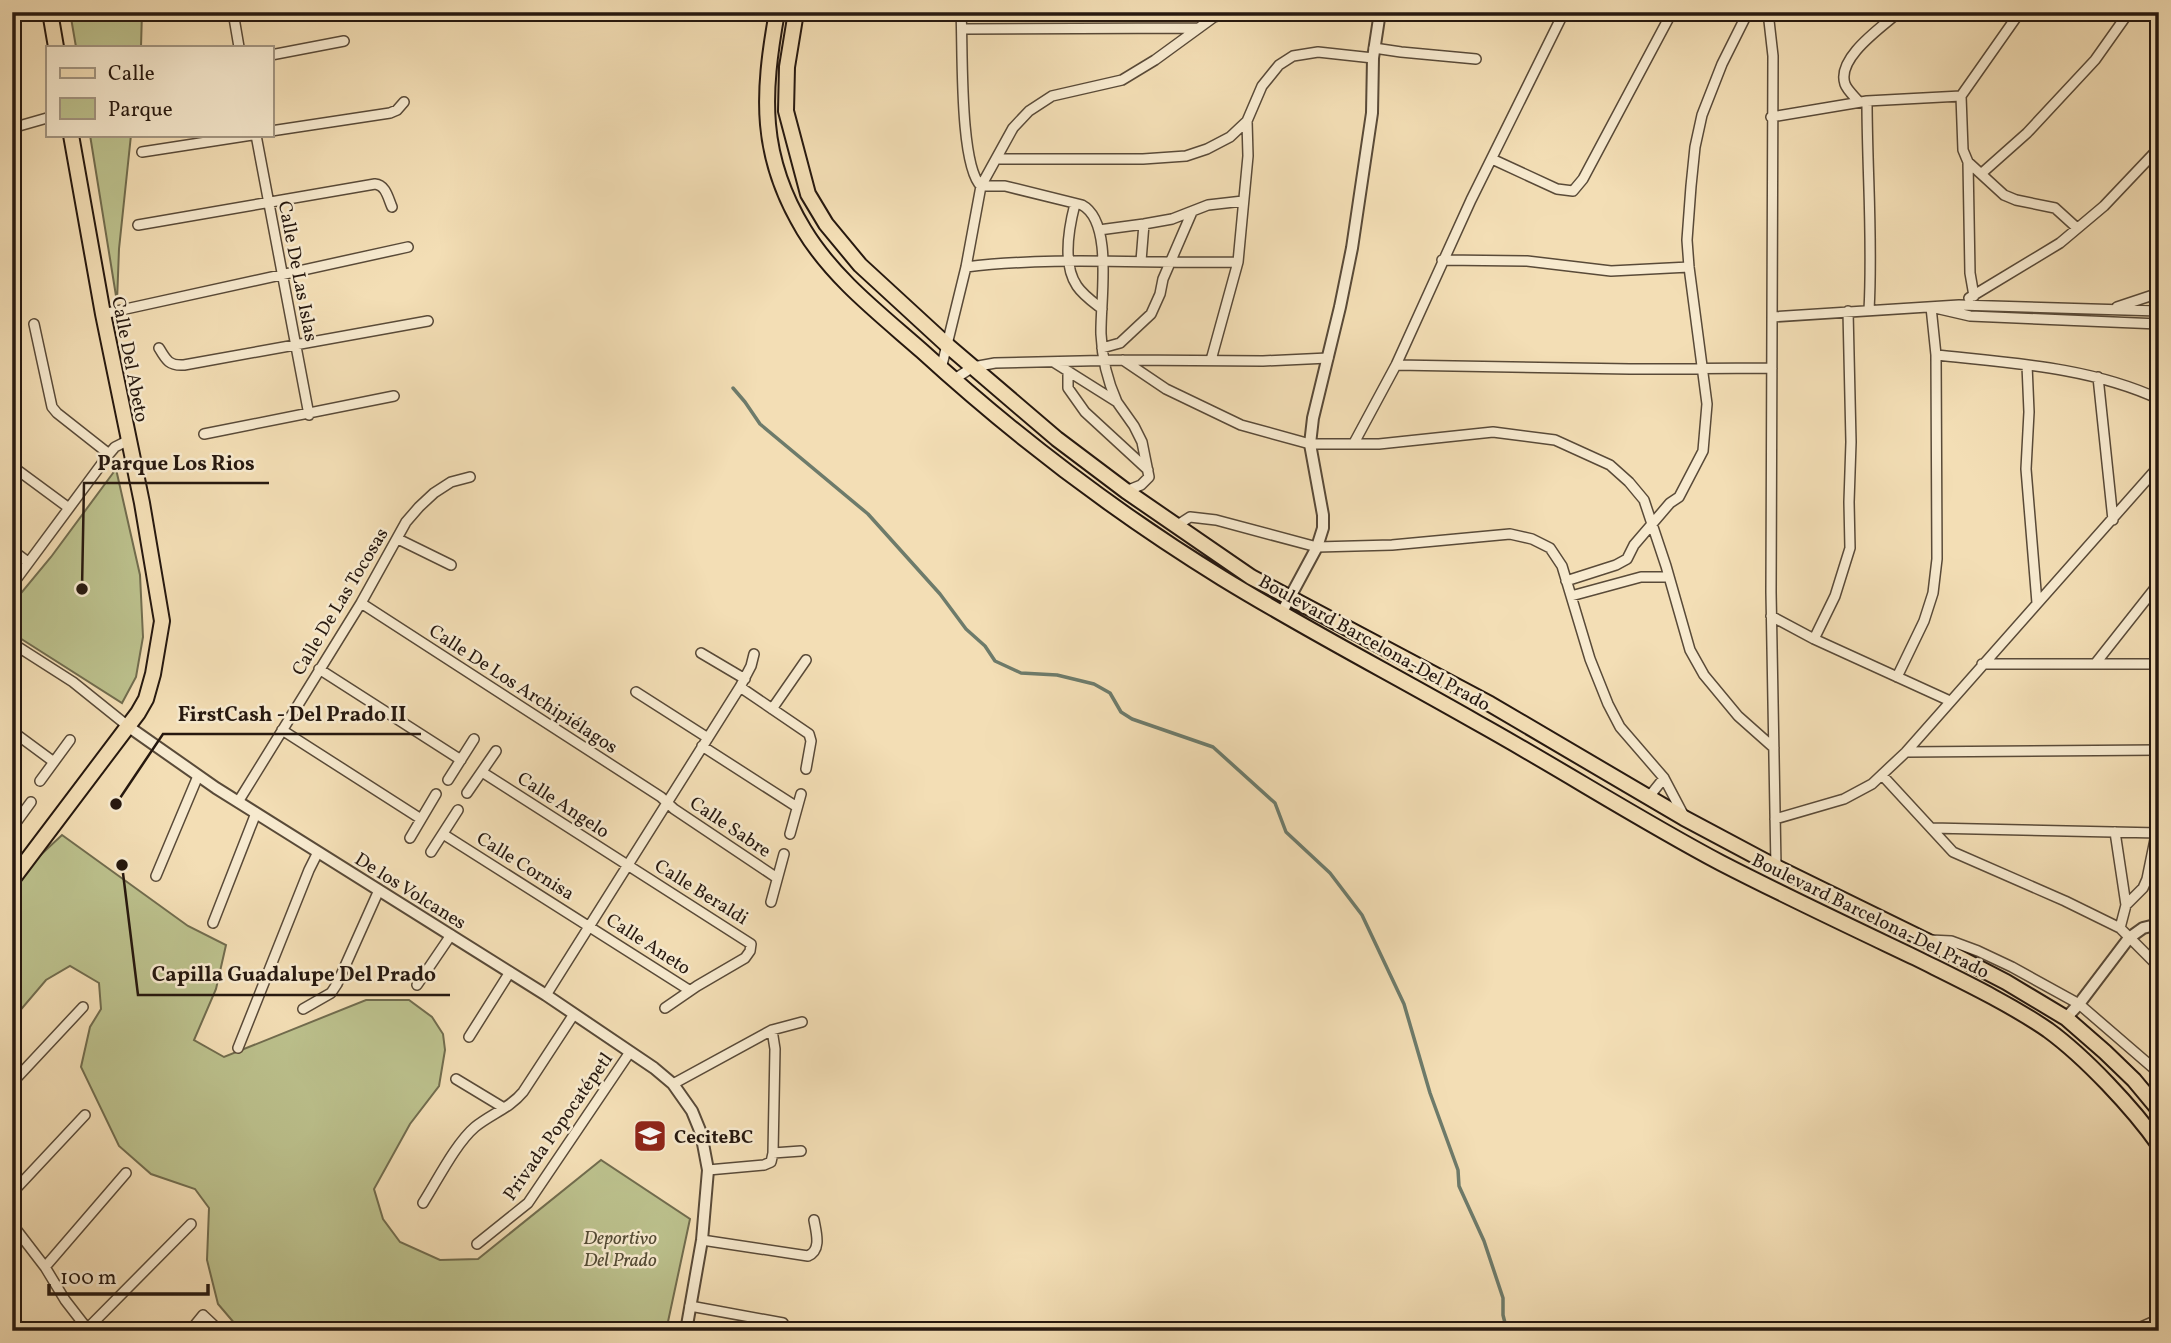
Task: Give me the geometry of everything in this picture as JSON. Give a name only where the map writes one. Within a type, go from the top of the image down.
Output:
[{"type":"main road","points":[[50,12],[56,46]]},
{"type":"main road","name":"Boulevard Barcelona-Del Prado","points":[[777,12],[765,120],[775,166],[786,196],[803,228],[826,263],[953,380],[1027,443],[1114,507],[1226,580],[1522,747],[1675,838],[1953,976],[2050,1031],[2119,1096],[2159,1145]]},
{"type":"main road","name":"Boulevard Barcelona-Del Prado","points":[[796,12],[787,67],[786,111],[808,194],[827,224],[860,265],[947,345],[1057,439],[1126,491],[1251,577],[1490,704],[1684,818],[2006,982],[2066,1018],[2134,1080],[2159,1110]]},
{"type":"main road","name":"Calle Del Abeto","points":[[12,880],[129,727],[146,699],[162,621],[71,136]]},
{"type":"street","points":[[233,12],[239,46]]},
{"type":"street","points":[[961,12],[968,149],[976,182],[981,186],[1005,186],[1075,204],[1090,209],[1094,214],[1103,261],[1102,348],[1107,381],[1142,442],[1149,477],[1146,482],[1126,491]]},
{"type":"street","points":[[941,369],[966,267],[981,186],[1013,128],[1030,111],[1052,96],[1122,80],[1155,60],[1214,17],[1233,12]]},
{"type":"street","points":[[1282,612],[1317,547],[1323,528],[1310,444],[1313,418],[1349,260],[1365,167],[1380,12]]},
{"type":"street","points":[[1354,443],[1396,365],[1442,260],[1564,12]]},
{"type":"street","points":[[1492,159],[1557,189],[1573,191],[1583,179],[1672,12]]},
{"type":"street","points":[[1566,581],[1627,559],[1634,545],[1670,503],[1679,497],[1703,451],[1707,404],[1687,240],[1691,186],[1700,126],[1722,64],[1748,12]]},
{"type":"street","points":[[1768,12],[1773,56],[1771,616],[1776,867]]},
{"type":"street","points":[[1869,310],[1872,249],[1863,101],[1845,85],[1844,72],[1853,53],[1899,12]]},
{"type":"street","points":[[1974,296],[1970,273],[1968,162],[1963,150],[1961,96],[2020,12]]},
{"type":"street","points":[[1982,173],[2027,133],[2095,60],[2129,12]]},
{"type":"street","points":[[962,29],[1199,28]]},
{"type":"street","points":[[273,55],[344,41]]},
{"type":"street","points":[[996,159],[1143,159],[1186,156],[1208,149],[1230,137],[1247,121],[1262,86],[1279,65],[1293,56],[1318,52],[1401,52],[1476,59]]},
{"type":"street","points":[[1771,117],[1863,101],[1961,96]]},
{"type":"street","points":[[273,131],[390,113],[404,102]]},
{"type":"street","points":[[12,128],[46,118]]},
{"type":"street","points":[[1211,359],[1238,262],[1248,156],[1247,121]]},
{"type":"street","points":[[142,152],[247,136]]},
{"type":"street","name":"Calle De Las Islas","points":[[254,136],[309,415]]},
{"type":"street","points":[[1959,305],[2050,249],[2077,228],[2104,206],[2159,148]]},
{"type":"street","points":[[1968,162],[2004,195],[2055,208],[2077,228]]},
{"type":"street","points":[[138,225],[375,184],[383,187],[391,206]]},
{"type":"street","points":[[1099,230],[1172,219],[1208,205],[1243,201]]},
{"type":"street","points":[[1075,204],[1071,219],[1069,261],[1076,284],[1102,309]]},
{"type":"street","points":[[1102,348],[1120,343],[1152,314],[1192,212]]},
{"type":"street","points":[[1141,261],[1144,224]]},
{"type":"street","points":[[103,314],[408,247]]},
{"type":"street","points":[[1442,260],[1527,261],[1611,271],[1689,267]]},
{"type":"street","points":[[966,267],[1069,261],[1141,261],[1170,264],[1238,262]]},
{"type":"street","points":[[2104,310],[2159,293]]},
{"type":"street","points":[[1772,317],[1959,305],[2159,311]]},
{"type":"street","points":[[1931,307],[1970,316],[2159,324]]},
{"type":"street","points":[[1897,677],[1924,621],[1933,593],[1937,559],[1936,355],[1931,307]]},
{"type":"street","points":[[1814,639],[1835,596],[1850,548],[1852,442],[1848,311]]},
{"type":"street","points":[[159,348],[167,362],[174,365],[296,346],[428,321]]},
{"type":"street","points":[[34,324],[52,407],[109,454]]},
{"type":"street","points":[[1936,355],[2027,365],[2098,377],[2159,399]]},
{"type":"street","points":[[953,380],[972,367],[995,363],[1328,358]]},
{"type":"street","points":[[1123,360],[1166,389],[1241,425],[1310,444],[1379,444],[1493,432],[1555,440],[1610,465],[1644,500],[1690,650],[1704,675],[1738,716],[1774,748]]},
{"type":"street","points":[[1055,363],[1117,402]]},
{"type":"street","points":[[1396,365],[1630,369],[1772,368]]},
{"type":"street","points":[[2027,365],[2029,412],[2026,469],[2036,603]]},
{"type":"street","points":[[1068,373],[1068,388],[1085,412],[1148,470]]},
{"type":"street","points":[[2098,377],[2113,520]]},
{"type":"street","points":[[204,434],[394,396]]},
{"type":"street","points":[[12,585],[109,454],[128,441]]},
{"type":"street","points":[[12,466],[69,508]]},
{"type":"street","points":[[1775,819],[1844,799],[1872,784],[1882,775],[1906,752],[2159,466]]},
{"type":"street","points":[[2144,484],[2159,476]]},
{"type":"street","name":"Calle De Las Tocosas","points":[[238,802],[361,603],[406,522],[435,493],[451,482],[470,477]]},
{"type":"street","points":[[1177,526],[1190,517],[1216,520],[1317,547],[1392,545],[1510,534],[1532,539],[1550,548],[1562,566],[1590,659],[1608,704],[1620,727],[1664,778],[1684,818]]},
{"type":"street","points":[[398,539],[451,565]]},
{"type":"street","points":[[12,550],[28,562]]},
{"type":"street","points":[[1572,596],[1641,577],[1669,577]]},
{"type":"street","points":[[2095,664],[2159,583]]},
{"type":"street","name":"Calle De Los Archipiélagos","points":[[361,603],[667,803]]},
{"type":"street","points":[[1771,616],[1814,639],[1950,701]]},
{"type":"street","points":[[12,643],[73,682],[129,727]]},
{"type":"street","points":[[701,653],[772,709],[809,734],[811,741],[806,769]]},
{"type":"street","points":[[546,995],[742,683],[754,654]]},
{"type":"street","points":[[772,709],[806,660]]},
{"type":"street","points":[[1982,664],[2159,664]]},
{"type":"street","points":[[319,669],[461,760]]},
{"type":"street","points":[[636,692],[797,807]]},
{"type":"street","name":"De los Volcanes","points":[[129,727],[238,802],[546,995],[673,1084],[692,1111],[701,1133],[708,1170],[702,1240],[686,1331]]},
{"type":"street","points":[[282,730],[421,819]]},
{"type":"street","points":[[12,731],[54,762]]},
{"type":"street","points":[[448,780],[474,739]]},
{"type":"street","points":[[40,781],[70,740]]},
{"type":"street","points":[[1906,752],[2159,750]]},
{"type":"street","points":[[467,793],[496,751]]},
{"type":"street","name":"Calle Angelo","points":[[482,772],[628,865]]},
{"type":"street","points":[[1882,775],[1953,852],[2120,928],[2159,967]]},
{"type":"street","points":[[156,876],[198,776]]},
{"type":"street","points":[[1648,797],[1664,778]]},
{"type":"street","points":[[410,838],[436,794]]},
{"type":"street","points":[[790,834],[800,794]]},
{"type":"street","points":[[14,823],[31,802]]},
{"type":"street","name":"Calle Sabre","points":[[667,803],[777,878]]},
{"type":"street","points":[[431,852],[458,810]]},
{"type":"street","points":[[212,923],[256,813]]},
{"type":"street","points":[[2126,905],[2143,888],[2147,879],[2159,820]]},
{"type":"street","points":[[1931,828],[2157,833]]},
{"type":"street","points":[[2115,832],[2126,905],[2120,928]]},
{"type":"street","name":"Calle Cornisa","points":[[443,834],[589,926]]},
{"type":"street","points":[[238,1048],[318,852]]},
{"type":"street","points":[[771,902],[784,854]]},
{"type":"street","name":"Calle Beraldi","points":[[628,865],[751,944],[745,958],[689,990]]},
{"type":"street","points":[[303,1009],[331,993],[337,984],[379,890]]},
{"type":"street","points":[[2066,1018],[2129,938],[2143,928],[2159,924]]},
{"type":"street","name":"Calle Aneto","points":[[589,926],[689,990]]},
{"type":"street","points":[[417,985],[451,935]]},
{"type":"street","points":[[1925,940],[1951,941],[1978,951],[2079,1004],[2159,1073]]},
{"type":"street","points":[[469,1037],[510,972]]},
{"type":"street","points":[[664,1008],[689,990]]},
{"type":"street","points":[[12,1083],[83,1007]]},
{"type":"street","points":[[423,1203],[469,1134],[483,1121],[517,1100],[573,1014]]},
{"type":"street","points":[[673,1084],[772,1030],[802,1023]]},
{"type":"street","points":[[772,1030],[775,1049],[772,1157]]},
{"type":"street","name":"Privada Popocatépetl","points":[[477,1244],[528,1203],[630,1052]]},
{"type":"street","points":[[456,1079],[505,1108]]},
{"type":"street","points":[[12,1193],[85,1115]]},
{"type":"street","points":[[708,1170],[764,1165],[772,1157],[801,1151]]},
{"type":"street","points":[[45,1267],[126,1173]]},
{"type":"street","points":[[702,1240],[808,1256],[814,1253],[817,1241],[814,1220]]},
{"type":"street","points":[[12,1224],[88,1330],[191,1224]]},
{"type":"street","points":[[690,1306],[783,1323]]},
{"type":"street","points":[[190,1331],[203,1315],[220,1331]]},
{"type":"street","points":[[2132,1331],[2159,1318]]},
{"type":"green space","points":[[70,12],[142,12],[141,46],[76,46]]},
{"type":"green space","points":[[90,136],[131,136],[119,249],[117,302]]},
{"type":"green space","points":[[116,469],[140,575],[143,637],[136,677],[122,703],[12,633],[12,604],[51,557]]},
{"type":"green space","name":"Deportivo Del Prado","points":[[62,835],[188,926],[226,945],[216,989],[194,1040],[224,1057],[366,1000],[409,1000],[432,1017],[443,1034],[445,1050],[439,1086],[410,1124],[374,1189],[383,1219],[400,1242],[440,1260],[478,1259],[601,1160],[690,1219],[666,1331],[241,1331],[218,1304],[207,1260],[209,1208],[195,1189],[151,1174],[119,1146],[81,1067],[90,1027],[101,1009],[99,983],[70,966],[46,980],[12,1020],[12,889],[32,863]]},
{"type":"waterway","points":[[733,388],[760,424],[868,514],[940,594],[966,629],[985,646],[995,661],[1021,673],[1057,675],[1094,684],[1110,693],[1121,712],[1132,719],[1213,747],[1275,803],[1286,832],[1330,873],[1362,915],[1404,1004],[1430,1093],[1458,1170],[1459,1186],[1484,1241],[1503,1298],[1507,1331]]},
{"type":"place","name":"Parque Los Rios","points":[[82,589]]},
{"type":"place","name":"FirstCash - Del Prado II","points":[[116,804]]},
{"type":"place","name":"Capilla Guadalupe Del Prado","points":[[122,865]]},
{"type":"place","name":"CeciteBC","points":[[650,1136]]}]
